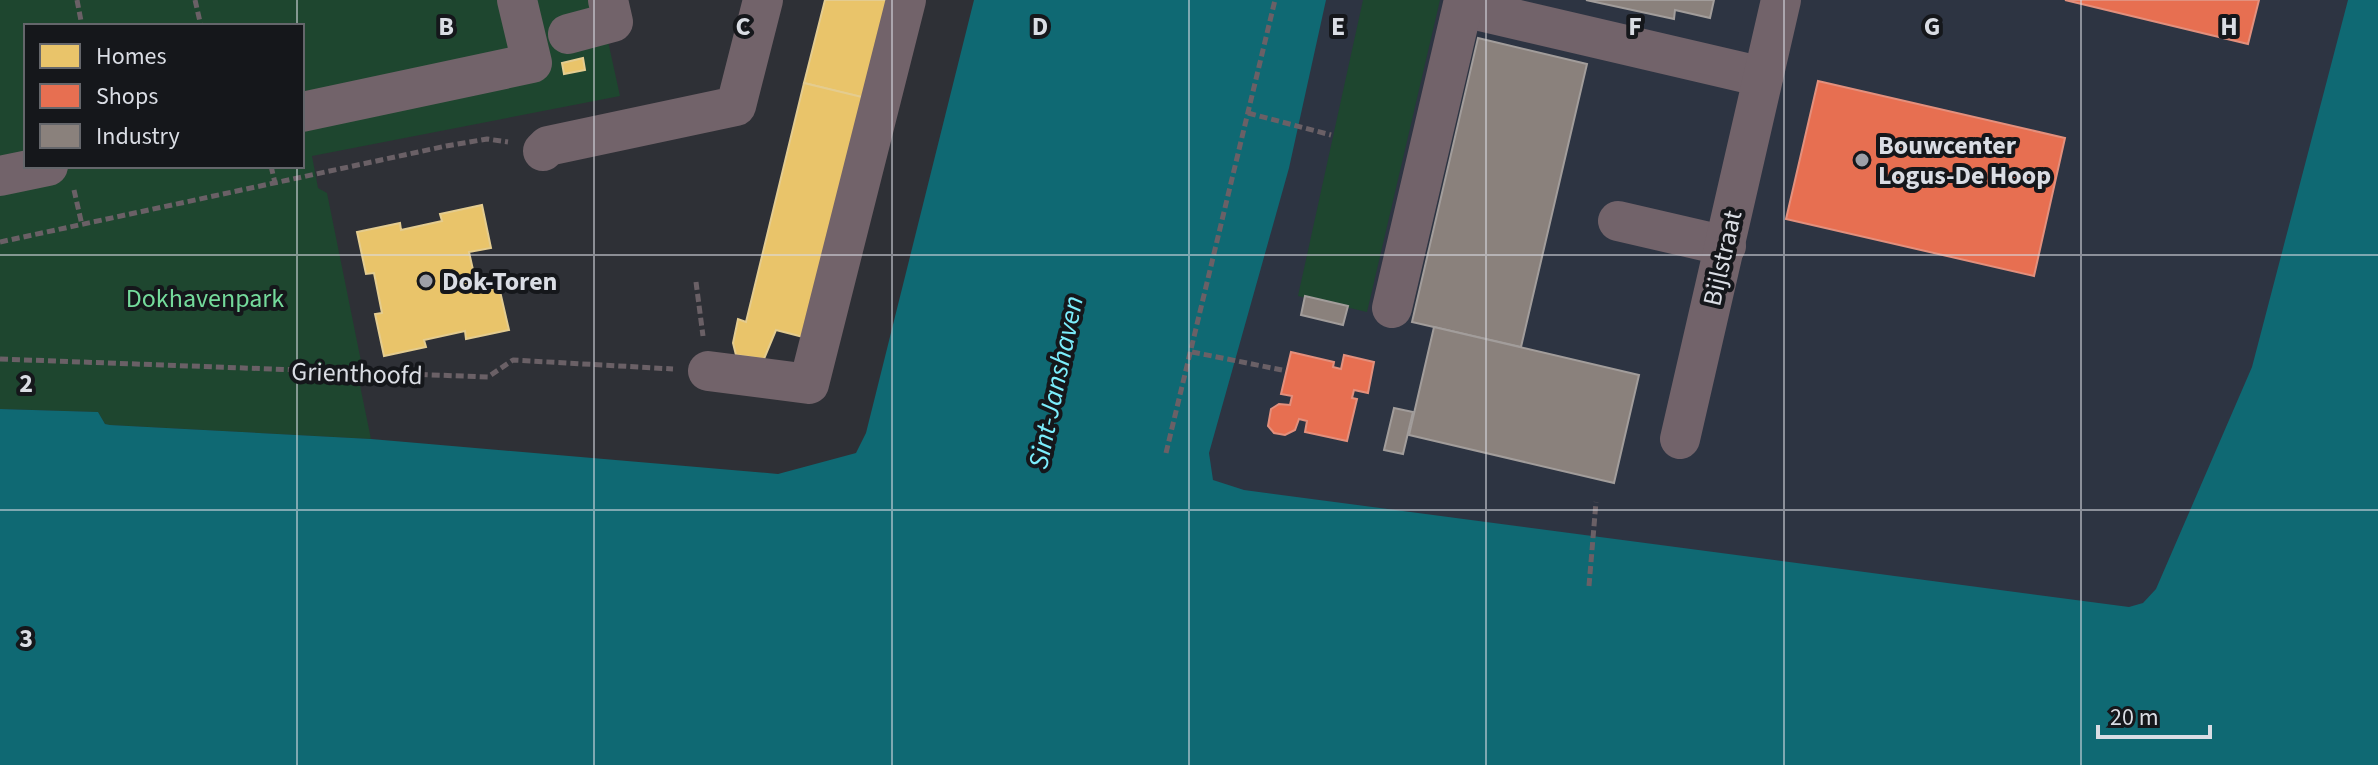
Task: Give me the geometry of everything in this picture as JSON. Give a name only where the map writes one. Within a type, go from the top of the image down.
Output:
[{"type":"street","points":[[304,112],[532,63],[517,0]]},
{"type":"street","points":[[568,34],[613,22],[608,0]]},
{"type":"street","points":[[543,151],[548,146],[736,106],[763,0]]},
{"type":"street","points":[[708,371],[809,384],[906,0]]},
{"type":"street","name":"Bijlstraat","points":[[1680,439],[1781,0]]},
{"type":"street","points":[[1392,308],[1464,4],[1763,77]]},
{"type":"street","points":[[0,176],[38,168]]},
{"type":"street","points":[[1618,221],[1726,246]]},
{"type":"path","points":[[77,0],[82,24]]},
{"type":"path","points":[[195,0],[201,24]]},
{"type":"path","points":[[1166,453],[1275,0]]},
{"type":"path","points":[[1248,113],[1331,135]]},
{"type":"path","points":[[0,242],[487,139],[543,151]]},
{"type":"path","points":[[271,168],[275,183]]},
{"type":"path","points":[[696,282],[708,371]]},
{"type":"path","points":[[1192,352],[1282,370]]},
{"type":"path","name":"Grienthoofd","points":[[0,359],[488,377],[513,360],[708,371]]},
{"type":"path","points":[[1589,586],[1596,502]]},
{"type":"shaded area","points":[[1226,0],[2378,0],[2378,676],[1073,542]]},
{"type":"green space","name":"Dokhavenpark","points":[[0,0],[599,0],[620,96],[312,156],[318,188],[327,193],[362,366],[356,366],[371,439],[110,425],[105,424],[98,412],[0,409]]},
{"type":"green space","points":[[1363,0],[1440,0],[1367,312],[1298,296]]},
{"type":"water","name":"Sint-Janshaven","points":[[974,0],[1326,0],[1289,168],[1209,453],[1213,480],[1244,490],[2129,607],[2143,603],[2156,589],[2252,367],[2348,0],[2378,0],[2378,765],[0,765],[0,409],[98,412],[105,424],[110,425],[371,439],[778,474],[856,453],[866,433]]},
{"type":"building: Homes","points":[[825,0],[893,0],[869,99],[804,83]]},
{"type":"building: Homes","points":[[583,58],[585,70],[564,74],[562,63]]},
{"type":"building: Homes","points":[[804,83],[866,98],[807,338],[776,330],[764,359],[736,355],[733,343],[738,319],[746,322]]},
{"type":"building: Homes","name":"Dok-Toren","points":[[482,205],[491,248],[469,252],[478,292],[499,287],[509,330],[466,339],[465,331],[424,340],[426,347],[384,356],[375,314],[382,313],[374,273],[366,274],[357,232],[400,223],[401,230],[442,221],[440,214]]},
{"type":"building: Shops","points":[[2065,0],[2259,0],[2248,44]]},
{"type":"building: Shops","points":[[1818,81],[2065,138],[2034,276],[1786,219]]},
{"type":"building: Shops","points":[[1291,352],[1334,362],[1333,367],[1341,369],[1344,355],[1374,362],[1368,393],[1354,390],[1352,398],[1357,399],[1347,441],[1305,432],[1307,421],[1299,419],[1295,430],[1285,435],[1274,433],[1268,426],[1271,409],[1279,404],[1290,405],[1292,396],[1281,394]]},
{"type":"building: Industry","points":[[1586,0],[1714,0],[1710,18],[1675,10],[1674,19]]},
{"type":"building: Industry","points":[[1478,38],[1587,64],[1521,347],[1412,322]]},
{"type":"building: Industry","points":[[1305,296],[1348,306],[1343,325],[1301,315]]},
{"type":"building: Industry","points":[[1434,327],[1639,375],[1614,483],[1409,435]]},
{"type":"building: Industry","points":[[1394,408],[1413,412],[1403,454],[1384,450]]},
{"type":"place","name":"Bouwcenter Logus-De Hoop","points":[[1862,160]]},
{"type":"place","name":"Dok-Toren","points":[[426,281]]}]
